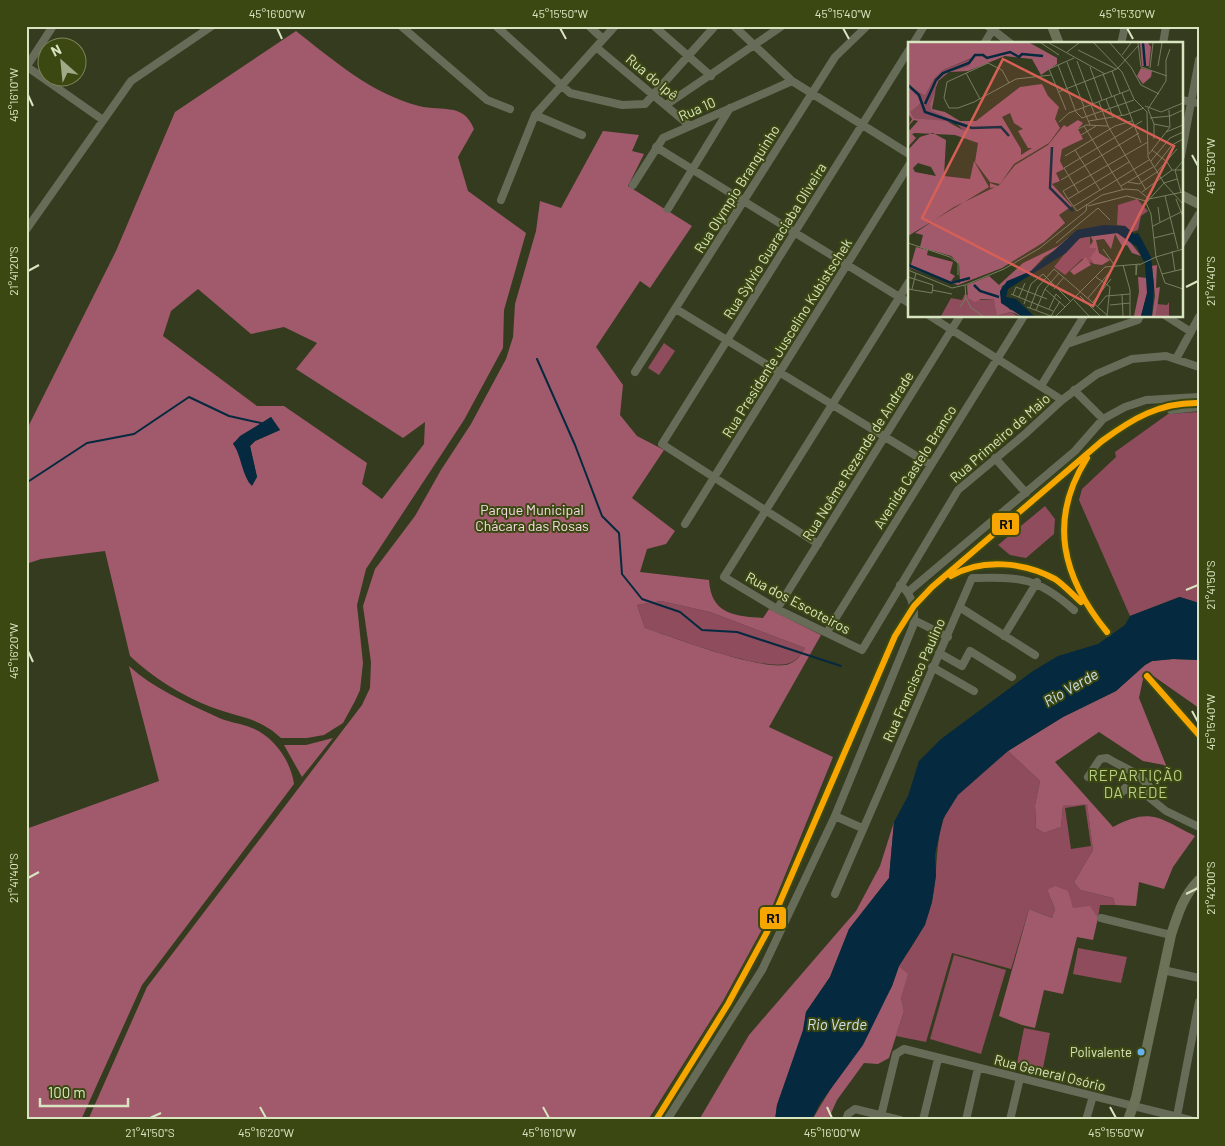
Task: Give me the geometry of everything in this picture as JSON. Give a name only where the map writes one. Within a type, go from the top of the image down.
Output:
[{"type":"main road","points":[[1052,26],[1058,42]]},
{"type":"main road","points":[[1182,196],[1199,204]]},
{"type":"main road","points":[[1128,1120],[1134,1106],[1171,935],[1179,910],[1188,892],[1199,880]]},
{"type":"street","points":[[53,26],[26,66],[103,120]]},
{"type":"street","points":[[26,230],[135,77],[212,26]]},
{"type":"street","points":[[496,26],[570,93],[622,105],[644,104],[715,26]]},
{"type":"street","points":[[589,26],[603,39]]},
{"type":"street","points":[[501,200],[535,115],[615,26]]},
{"type":"street","points":[[654,26],[711,76]]},
{"type":"street","points":[[734,26],[792,81],[908,153]]},
{"type":"street","points":[[666,105],[756,46],[782,26]]},
{"type":"street","name":"Rua Olympio Branquinho","points":[[636,372],[835,57],[867,26]]},
{"type":"street","points":[[914,42],[924,26]]},
{"type":"street","points":[[1121,42],[1125,26]]},
{"type":"street","points":[[1163,42],[1166,26]]},
{"type":"street","points":[[406,28],[487,100],[510,109]]},
{"type":"street","points":[[985,42],[991,28],[1008,42]]},
{"type":"street","name":"Rua do Ipê","points":[[596,47],[690,126]]},
{"type":"street","name":"Rua Sylvio Guaraciaba Oliveira","points":[[714,478],[662,444],[908,52]]},
{"type":"street","points":[[1182,152],[1195,102],[1199,60]]},
{"type":"street","name":"Rua 10","points":[[633,185],[663,138],[792,81]]},
{"type":"street","points":[[1182,100],[1195,102]]},
{"type":"street","points":[[668,209],[730,108]]},
{"type":"street","points":[[535,115],[582,135]]},
{"type":"street","points":[[656,147],[908,302]]},
{"type":"street","name":"Rua Presidente Juscelino Kubistschek","points":[[685,524],[908,167]]},
{"type":"street","points":[[1182,242],[1199,214]]},
{"type":"street","points":[[766,510],[908,284]]},
{"type":"street","points":[[676,308],[932,465]]},
{"type":"street","points":[[1176,359],[1199,317]]},
{"type":"street","points":[[933,318],[1062,400]]},
{"type":"street","name":"Rua Noême Rezende de Andrade","points":[[778,609],[959,318]]},
{"type":"street","name":"Avenida Castelo Branco","points":[[827,632],[1023,318]]},
{"type":"street","points":[[1040,386],[1083,318]]},
{"type":"street","points":[[1067,344],[1138,320],[1139,318]]},
{"type":"street","points":[[1169,318],[1191,332]]},
{"type":"street","points":[[1075,331],[1085,338]]},
{"type":"street","name":"Rua Primeiro de Maio","points":[[862,650],[958,490],[1062,400],[1097,374],[1132,358],[1150,355],[1166,356],[1199,367]]},
{"type":"street","points":[[1074,390],[1103,419]]},
{"type":"street","points":[[908,592],[1075,451],[1103,419],[1125,407],[1146,400],[1199,397]]},
{"type":"street","points":[[1172,410],[1199,407]]},
{"type":"street","points":[[995,458],[1026,493]]},
{"type":"street","points":[[714,478],[818,544]]},
{"type":"street","name":"Rua dos Escoteiros","points":[[766,510],[724,577],[778,609],[862,650]]},
{"type":"street","name":"Rua Francisco Paulino","points":[[834,894],[932,668],[961,608],[972,578],[1009,577],[1038,582],[1074,610]]},
{"type":"street","points":[[1004,636],[1038,582]]},
{"type":"street","points":[[667,1120],[762,970],[836,816],[914,620],[914,606],[908,592],[900,585]]},
{"type":"street","points":[[961,608],[1035,655]]},
{"type":"street","points":[[914,620],[948,637]]},
{"type":"street","points":[[940,652],[962,666],[970,651],[1012,677]]},
{"type":"street","points":[[932,668],[974,691]]},
{"type":"street","points":[[1088,777],[1100,759],[1107,758],[1122,768],[1138,773],[1149,786],[1146,795]]},
{"type":"street","points":[[1122,792],[1125,788],[1136,795],[1146,795],[1166,811],[1199,827]]},
{"type":"street","points":[[836,816],[862,828]]},
{"type":"street","points":[[1101,918],[1171,935]]},
{"type":"street","points":[[1163,970],[1199,978]]},
{"type":"street","points":[[1177,1116],[1199,1002]]},
{"type":"street","name":"Rua General Osório","points":[[880,1118],[896,1054],[904,1049],[938,1059],[1190,1120]]},
{"type":"street","points":[[923,1120],[938,1059]]},
{"type":"street","points":[[966,1120],[978,1068]]},
{"type":"street","points":[[1010,1120],[1020,1078]]},
{"type":"street","points":[[1086,1120],[1093,1096]]},
{"type":"street","points":[[846,1120],[848,1114],[855,1109],[880,1118],[900,1120]]},
{"type":"shaded area","points":[[664,343],[675,351],[659,375],[648,368]]},
{"type":"shaded area","points":[[1199,412],[1199,603],[1179,597],[1130,616],[1079,500],[1082,489],[1116,457],[1115,452],[1168,414]]},
{"type":"shaded area","points":[[1045,506],[1055,519],[1054,534],[1026,558],[1010,555],[998,545]]},
{"type":"shaded area","points":[[661,601],[710,612],[805,648],[800,656],[792,662],[773,665],[737,658],[645,628],[637,605]]},
{"type":"shaded area","points":[[1008,751],[1040,781],[1035,805],[1036,828],[1044,833],[1061,827],[1063,806],[1087,803],[1093,850],[1074,882],[1080,890],[1113,898],[1115,905],[1100,905],[1098,918],[1073,908],[1047,890],[1055,909],[1052,918],[1029,909],[1011,969],[952,953],[926,1042],[896,1036],[904,1011],[901,998],[907,974],[899,966],[922,929],[931,905],[943,820],[958,794],[975,777]],"holes":[[[1085,805],[1091,846],[1071,849],[1065,808]]]},
{"type":"shaded area","points":[[1078,948],[1127,957],[1121,983],[1073,974]]},
{"type":"shaded area","points":[[954,955],[1006,970],[981,1054],[930,1039]]},
{"type":"shaded area","points":[[1024,1028],[1050,1033],[1043,1068],[1017,1063]]},
{"type":"green space","points":[[296,31],[354,75],[385,93],[419,106],[458,111],[464,115],[474,129],[458,157],[468,191],[526,233],[504,310],[503,348],[464,420],[366,569],[357,605],[363,663],[360,690],[343,723],[324,735],[307,738],[281,738],[256,721],[221,711],[189,697],[168,685],[139,664],[130,656],[105,551],[41,559],[26,564],[26,431],[116,251],[175,112]],"holes":[[[198,289],[251,334],[284,327],[317,343],[296,369],[403,438],[425,422],[424,444],[382,499],[362,484],[367,463],[284,406],[257,406],[163,336],[171,311]],[[271,417],[280,430],[255,441],[250,446],[257,477],[249,483],[238,450],[233,443]]]},
{"type":"green space","name":"Parque Municipal Chácara das Rosas","points":[[603,131],[639,135],[632,151],[644,154],[628,186],[692,226],[650,288],[640,281],[596,347],[623,385],[620,415],[637,436],[664,450],[632,498],[675,531],[666,544],[647,549],[640,572],[709,580],[714,600],[726,611],[743,616],[763,618],[769,609],[821,635],[769,727],[833,757],[766,922],[723,1001],[648,1120],[88,1120],[147,987],[362,705],[370,688],[371,662],[363,606],[375,569],[415,516],[441,470],[471,424],[506,359],[513,337],[515,304],[536,231],[540,201],[561,208]],"holes":[[[661,601],[710,612],[805,648],[798,658],[789,664],[777,665],[740,659],[645,628],[637,605]]]},
{"type":"green space","points":[[1173,659],[1199,660],[1199,708],[1149,673],[1143,679],[1139,698],[1168,770],[1164,765],[1143,761],[1099,732],[1055,762],[1113,827],[1137,817],[1146,816],[1163,820],[1195,836],[1173,867],[1164,889],[1139,882],[1136,906],[1115,905],[1113,898],[1080,890],[1074,882],[1093,850],[1087,804],[1063,806],[1061,827],[1044,833],[1036,828],[1035,805],[1040,781],[1008,751],[1063,717],[1116,691],[1152,661]]},
{"type":"green space","points":[[129,666],[148,681],[181,700],[219,718],[252,728],[267,737],[285,759],[294,784],[142,985],[81,1120],[26,1120],[26,829],[159,781]]},
{"type":"green space","points":[[333,738],[302,777],[284,745],[306,745]]},
{"type":"green space","points":[[894,822],[889,878],[849,929],[830,977],[806,1012],[804,1030],[777,1105],[775,1120],[699,1120],[749,1035],[856,911],[880,866]]},
{"type":"green space","points":[[1055,886],[1068,891],[1073,908],[1090,906],[1098,918],[1093,940],[1077,937],[1063,994],[1044,990],[1035,1028],[999,1016],[1029,909],[1052,918],[1055,909],[1047,890]]},
{"type":"green space","points":[[899,966],[908,974],[901,998],[904,1011],[889,1058],[878,1064],[864,1063],[837,1100],[828,1120],[812,1120],[892,986]]},
{"type":"water","points":[[271,417],[280,430],[255,441],[250,446],[257,477],[252,486],[248,481],[233,444],[240,436]]},
{"type":"water","name":"Rio Verde","points":[[1180,597],[1199,603],[1199,660],[1173,659],[1152,661],[1116,691],[1063,717],[1008,751],[958,795],[943,819],[935,854],[936,876],[932,902],[925,925],[899,966],[892,986],[863,1045],[819,1105],[812,1120],[775,1120],[777,1105],[803,1030],[806,1012],[830,977],[849,929],[889,878],[894,822],[908,796],[919,761],[941,739],[1033,671],[1058,656],[1098,644],[1125,625],[1130,616]]},
{"type":"waterway","points":[[537,359],[575,445],[602,516],[619,533],[622,574],[642,599],[680,612],[702,630],[737,632],[841,666]]},
{"type":"waterway","points":[[26,483],[87,443],[134,434],[189,397],[229,416],[261,423]]},
{"type":"transit line","name":"R1","points":[[656,1120],[728,1004],[767,932],[895,636],[914,606],[932,587],[1113,433],[1147,413],[1172,405],[1199,403]]},
{"type":"transit line","name":"R1","points":[[1087,458],[1075,481],[1067,504],[1064,527],[1066,548],[1071,570],[1080,591],[1092,612],[1107,632]]},
{"type":"transit line","name":"R1","points":[[951,576],[976,566],[1003,564],[1017,566],[1043,573],[1055,579],[1081,602]]},
{"type":"transit line","name":"R1","points":[[1147,676],[1199,735]]},
{"type":"place","name":"Polivalente","points":[[1141,1052]]},
{"type":"district","name":"REPARTIÇÃO DA REDE","points":[[1136,784]]}]
